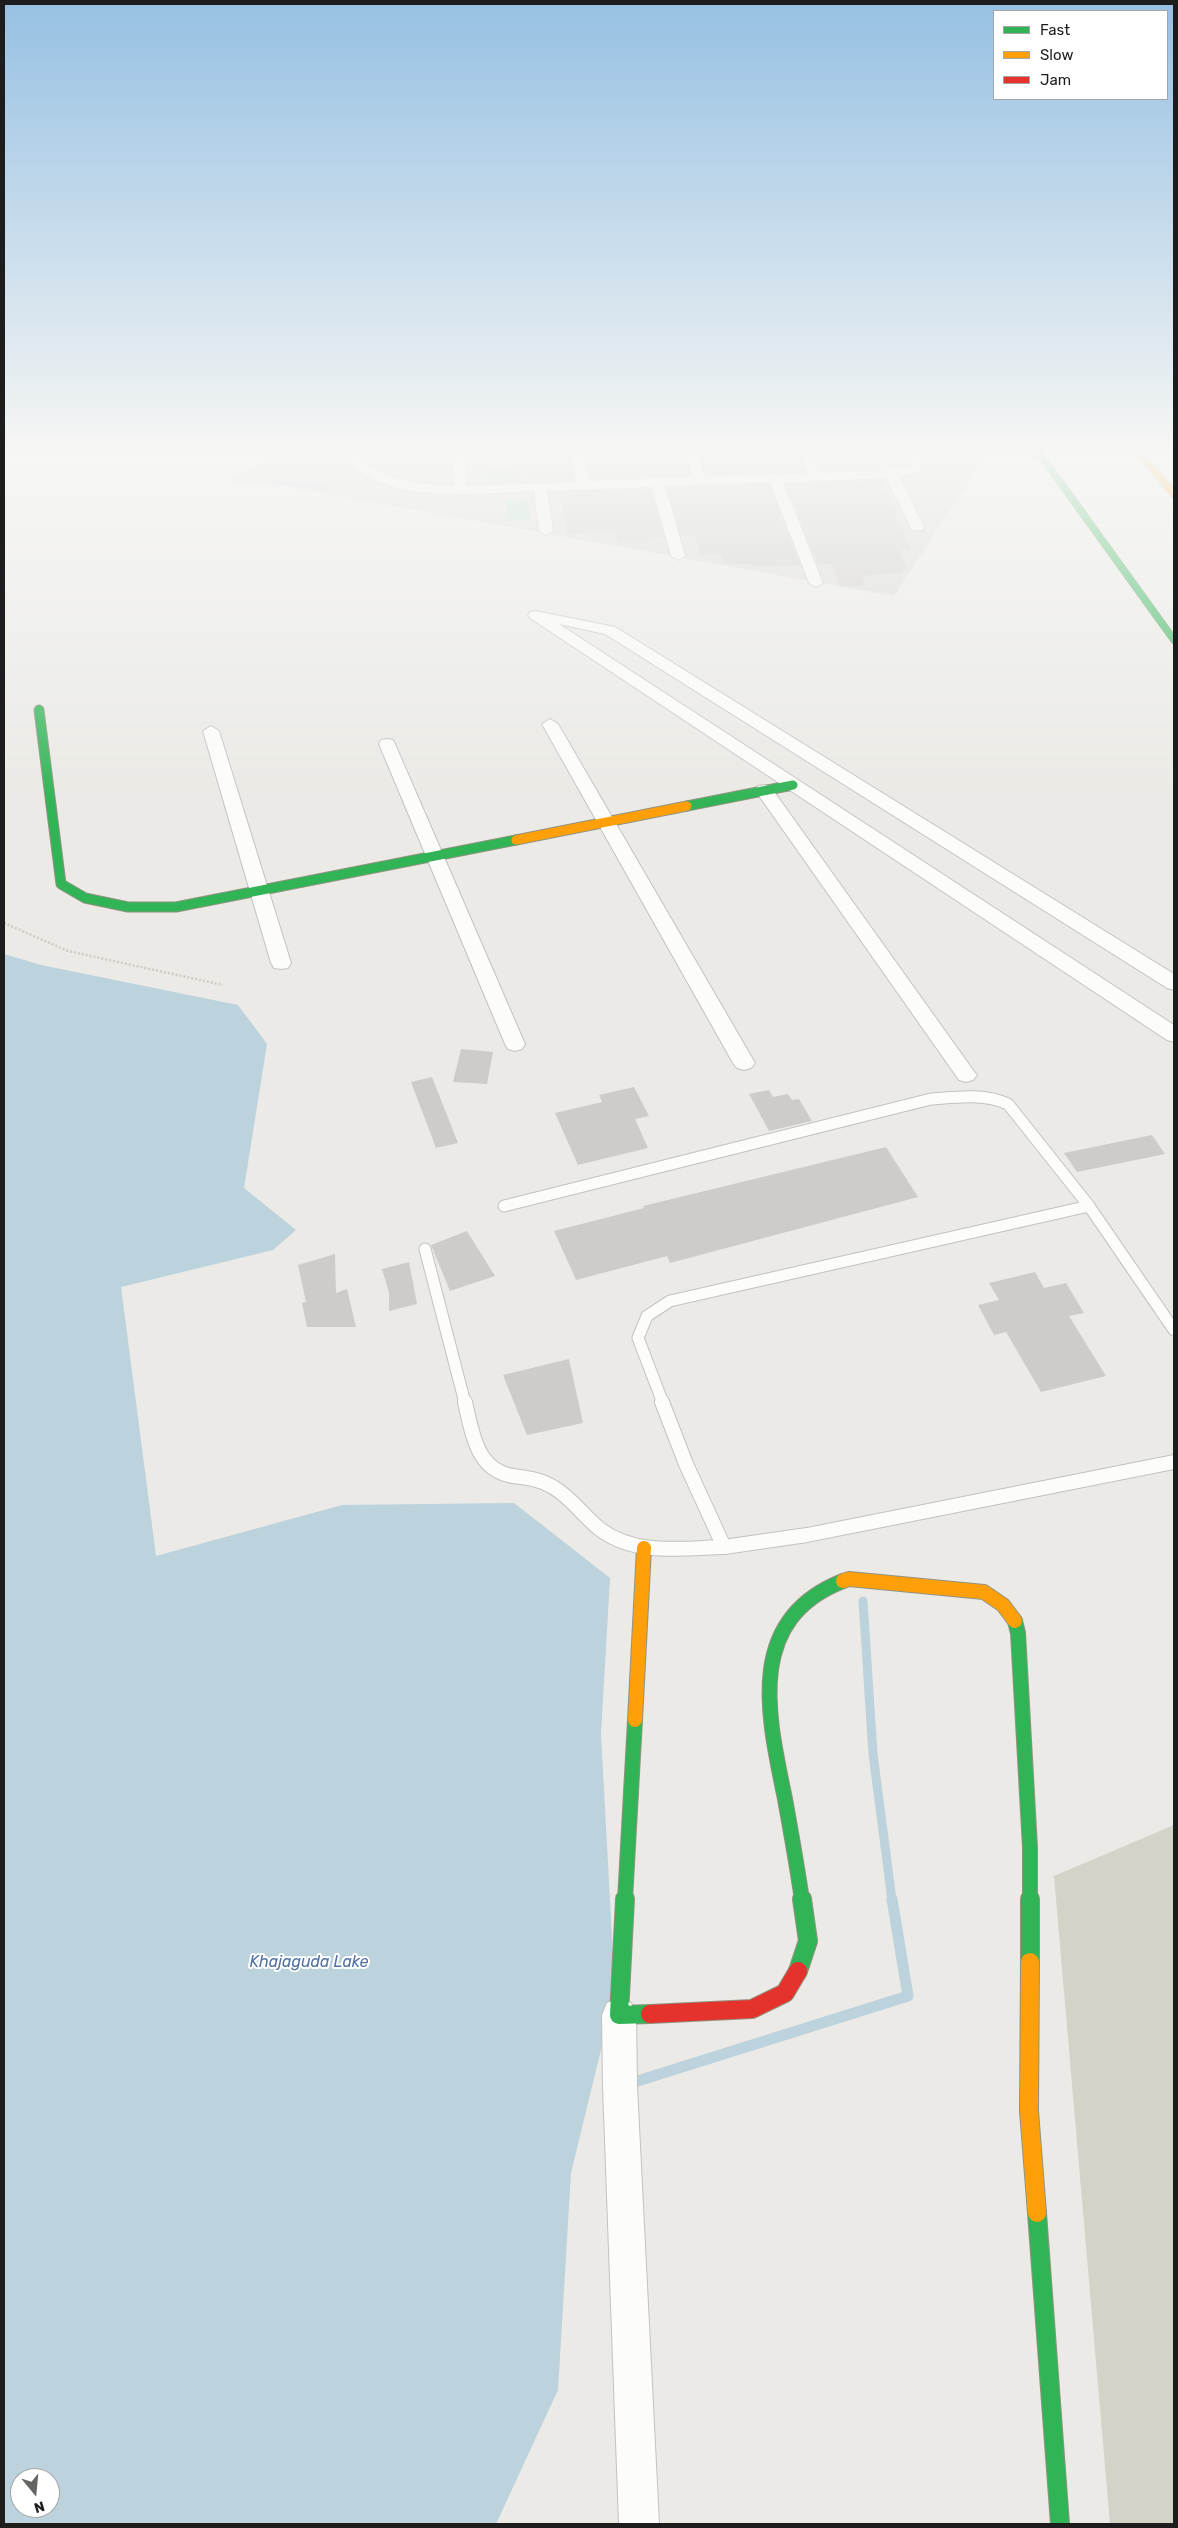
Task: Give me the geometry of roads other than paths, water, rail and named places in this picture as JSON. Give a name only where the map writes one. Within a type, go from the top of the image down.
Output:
[{"type":"main road","points":[[1122,568],[1174,640]]},
{"type":"main road","points":[[38,710],[61,884],[85,898],[128,907],[176,907],[793,785]]},
{"type":"main road","points":[[644,1548],[619,2015],[752,2009],[785,1994],[798,1970],[808,1941],[771,1712],[772,1672],[777,1646],[786,1623],[806,1601],[832,1585],[849,1579],[984,1592],[1003,1605],[1014,1618],[1018,1633],[1030,1848],[1029,2110],[1060,2524]]},
{"type":"street","points":[[810,568],[816,583]]},
{"type":"street","points":[[1172,1030],[793,785],[535,615],[610,630],[1174,983]]},
{"type":"street","points":[[550,724],[744,1063]]},
{"type":"street","points":[[211,731],[281,963]]},
{"type":"street","points":[[387,744],[515,1044]]},
{"type":"street","points":[[764,790],[966,1075]]},
{"type":"street","points":[[619,2015],[620,2086],[639,2524]]},
{"type":"lane","points":[[504,1206],[931,1099],[981,1095],[997,1098],[1008,1104],[1089,1206],[1172,1323]]},
{"type":"lane","points":[[724,1547],[686,1464],[638,1338],[647,1316],[670,1301],[1089,1206]]},
{"type":"lane","points":[[425,1249],[477,1450],[484,1462],[495,1472],[534,1478],[552,1486],[607,1534],[623,1542],[644,1548],[724,1547],[807,1535],[1174,1462]]},
{"type":"water","name":"Khajaguda Lake","points":[[4,954],[41,965],[238,1005],[267,1044],[244,1188],[296,1230],[273,1250],[121,1287],[156,1556],[342,1505],[514,1503],[610,1578],[601,1734],[615,1992],[571,2173],[558,2390],[496,2524],[4,2524]]},
{"type":"waterway","points":[[863,1601],[873,1754],[892,1900]]},
{"type":"waterway","points":[[628,2084],[908,1996],[892,1899]]}]
